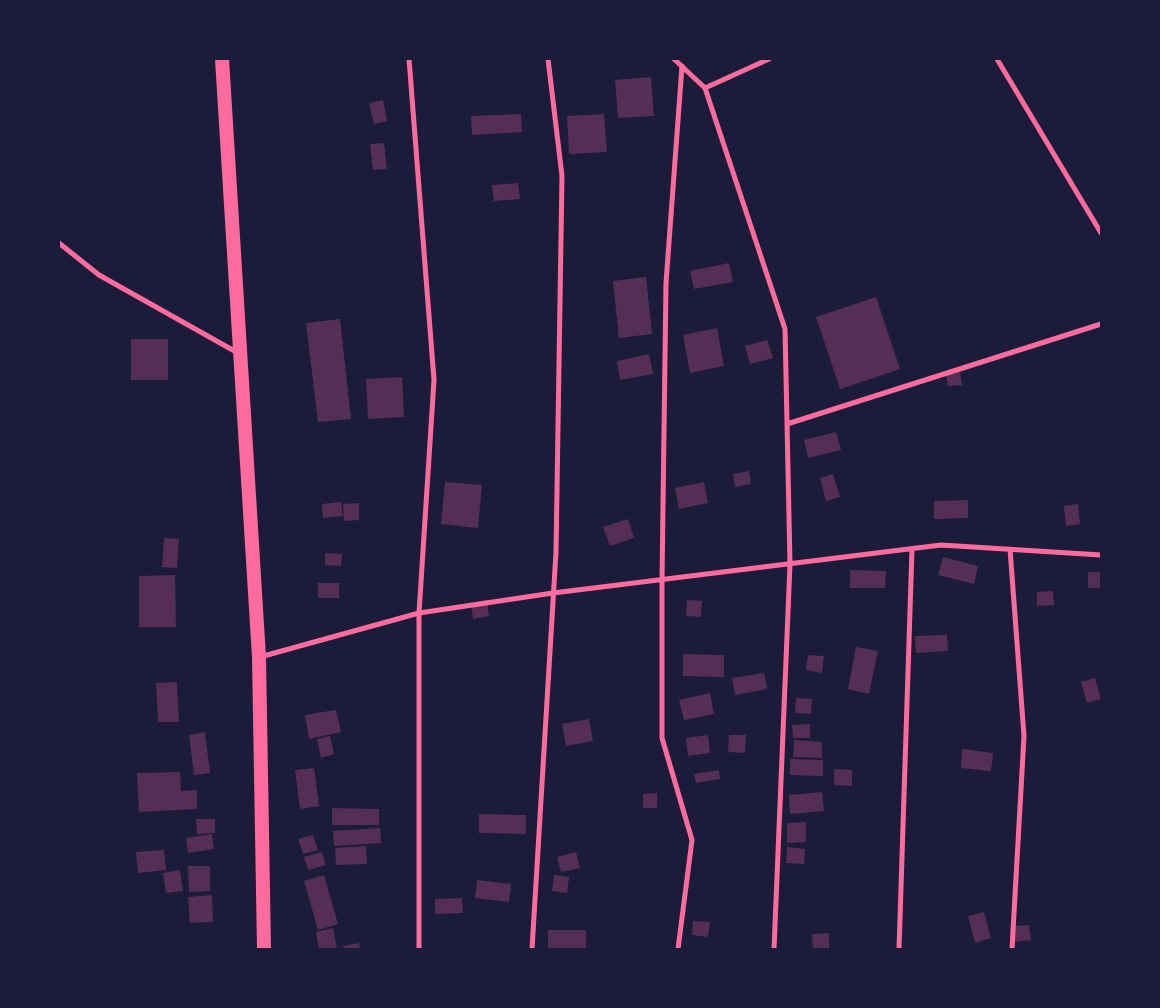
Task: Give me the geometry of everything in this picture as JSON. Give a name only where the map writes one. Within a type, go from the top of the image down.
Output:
[{"type":"highway","points":[[222,59],[259,657],[264,949]]},
{"type":"street","points":[[409,59],[434,380],[419,613],[419,949]]},
{"type":"street","points":[[532,949],[553,594],[562,176],[548,59]]},
{"type":"street","points":[[674,59],[706,88],[785,329],[790,564],[774,949]]},
{"type":"street","points":[[706,88],[769,59]]},
{"type":"street","points":[[997,59],[1101,233]]},
{"type":"street","points":[[678,949],[692,840],[662,738],[662,580],[666,283],[682,66]]},
{"type":"street","points":[[59,243],[99,275],[240,355]]},
{"type":"street","points":[[787,424],[1101,324]]},
{"type":"street","points":[[259,657],[419,613],[553,594],[941,545],[1101,555]]},
{"type":"street","points":[[899,949],[912,549]]},
{"type":"street","points":[[1010,549],[1024,736],[1012,949]]},
{"type":"building","points":[[651,77],[654,116],[618,118],[615,80]]},
{"type":"building","points":[[383,100],[387,121],[374,124],[369,103]]},
{"type":"building","points":[[521,114],[522,132],[472,135],[471,116]]},
{"type":"building","points":[[604,114],[607,152],[569,154],[567,116]]},
{"type":"building","points":[[384,143],[387,169],[373,170],[370,144]]},
{"type":"building","points":[[518,183],[520,199],[494,201],[492,185]]},
{"type":"building","points":[[729,263],[733,282],[694,289],[690,271]]},
{"type":"building","points":[[646,277],[652,334],[619,338],[613,281]]},
{"type":"building","points":[[876,297],[900,369],[840,389],[816,317]]},
{"type":"building","points":[[340,319],[351,419],[318,422],[306,323]]},
{"type":"building","points":[[717,328],[724,366],[690,373],[683,335]]},
{"type":"building","points":[[131,339],[168,339],[168,380],[131,380]]},
{"type":"building","points":[[767,340],[773,358],[750,364],[745,346]]},
{"type":"building","points":[[649,354],[653,374],[620,380],[617,361]]},
{"type":"building","points":[[960,370],[962,385],[948,386],[945,372]]},
{"type":"building","points":[[402,377],[404,417],[368,419],[366,379]]},
{"type":"building","points":[[836,432],[841,450],[808,458],[804,440]]},
{"type":"building","points":[[749,471],[751,484],[735,487],[733,474]]},
{"type":"building","points":[[833,474],[840,497],[826,501],[820,478]]},
{"type":"building","points":[[445,482],[482,485],[478,528],[441,524]]},
{"type":"building","points":[[704,482],[708,503],[679,509],[675,488]]},
{"type":"building","points":[[968,500],[968,518],[934,519],[934,501]]},
{"type":"building","points":[[341,502],[343,516],[323,518],[322,504]]},
{"type":"building","points":[[359,503],[359,520],[344,521],[343,504]]},
{"type":"building","points":[[1078,504],[1080,524],[1066,526],[1064,506]]},
{"type":"building","points":[[628,519],[634,538],[610,546],[603,527]]},
{"type":"building","points":[[164,538],[179,539],[177,568],[162,567]]},
{"type":"building","points":[[325,553],[342,554],[341,566],[325,565]]},
{"type":"building","points":[[943,557],[978,566],[974,584],[938,575]]},
{"type":"building","points":[[850,570],[886,571],[885,588],[850,588]]},
{"type":"building","points":[[1088,572],[1101,572],[1101,588],[1088,588]]},
{"type":"building","points":[[175,575],[176,627],[139,627],[139,576]]},
{"type":"building","points":[[318,583],[339,583],[339,598],[318,598]]},
{"type":"building","points":[[1053,591],[1054,605],[1037,606],[1037,592]]},
{"type":"building","points":[[487,600],[489,616],[473,619],[471,603]]},
{"type":"building","points":[[687,600],[702,601],[701,617],[686,616]]},
{"type":"building","points":[[947,635],[948,651],[916,653],[915,636]]},
{"type":"building","points":[[856,647],[878,651],[869,694],[848,689]]},
{"type":"building","points":[[683,654],[724,655],[724,677],[683,676]]},
{"type":"building","points":[[808,655],[824,656],[822,673],[806,670]]},
{"type":"building","points":[[764,673],[767,689],[735,695],[732,678]]},
{"type":"building","points":[[1095,678],[1101,699],[1087,703],[1081,682]]},
{"type":"building","points":[[177,682],[179,722],[158,722],[156,683]]},
{"type":"building","points":[[710,693],[714,714],[684,720],[679,700]]},
{"type":"building","points":[[796,698],[812,699],[811,714],[795,713]]},
{"type":"building","points":[[336,710],[341,732],[309,739],[305,715]]},
{"type":"building","points":[[589,719],[593,741],[566,746],[562,724]]},
{"type":"building","points":[[810,724],[810,738],[793,738],[792,725]]},
{"type":"building","points":[[205,732],[210,773],[194,775],[189,735]]},
{"type":"building","points":[[708,735],[710,753],[688,756],[686,738]]},
{"type":"building","points":[[729,735],[746,735],[745,753],[728,752]]},
{"type":"building","points":[[330,736],[334,754],[321,758],[317,739]]},
{"type":"building","points":[[794,740],[822,742],[822,758],[793,757]]},
{"type":"building","points":[[962,749],[993,753],[991,771],[961,768]]},
{"type":"building","points":[[790,759],[823,760],[823,776],[790,775]]},
{"type":"building","points":[[314,768],[319,806],[300,809],[295,770]]},
{"type":"building","points":[[834,769],[852,770],[852,786],[834,785]]},
{"type":"building","points":[[719,770],[720,779],[696,783],[694,774]]},
{"type":"building","points":[[180,772],[181,791],[197,790],[197,809],[139,812],[137,773]]},
{"type":"building","points":[[822,792],[824,811],[790,814],[789,795]]},
{"type":"building","points":[[657,793],[657,808],[643,808],[643,794]]},
{"type":"building","points":[[332,808],[379,809],[379,825],[332,825]]},
{"type":"building","points":[[479,814],[526,815],[526,834],[479,833]]},
{"type":"building","points":[[196,819],[215,819],[215,833],[197,834]]},
{"type":"building","points":[[806,822],[806,842],[787,843],[787,823]]},
{"type":"building","points":[[380,828],[381,843],[334,846],[333,831]]},
{"type":"building","points":[[212,834],[214,849],[188,853],[186,838]]},
{"type":"building","points":[[313,835],[318,850],[303,854],[298,839]]},
{"type":"building","points":[[366,846],[367,864],[336,865],[335,848]]},
{"type":"building","points":[[787,847],[805,849],[804,864],[786,863]]},
{"type":"building","points":[[164,850],[166,870],[138,873],[136,852]]},
{"type":"building","points":[[322,852],[326,865],[308,870],[304,857]]},
{"type":"building","points":[[576,852],[580,868],[561,872],[557,857]]},
{"type":"building","points":[[188,866],[210,866],[210,891],[189,892]]},
{"type":"building","points":[[180,870],[183,891],[166,893],[163,873]]},
{"type":"building","points":[[324,875],[338,924],[318,930],[304,881]]},
{"type":"building","points":[[554,875],[569,877],[567,893],[552,891]]},
{"type":"building","points":[[477,880],[511,884],[509,902],[475,898]]},
{"type":"building","points":[[212,895],[213,922],[190,923],[188,897]]},
{"type":"building","points":[[462,898],[463,913],[435,914],[435,899]]},
{"type":"building","points":[[984,912],[991,938],[975,943],[968,916]]},
{"type":"building","points":[[693,921],[710,922],[708,937],[692,935]]},
{"type":"building","points":[[1029,925],[1031,940],[1014,942],[1013,926]]},
{"type":"building","points":[[333,928],[337,949],[319,949],[316,932]]},
{"type":"building","points":[[548,930],[586,930],[586,948],[548,948]]},
{"type":"building","points":[[829,933],[829,949],[813,949],[812,934]]},
{"type":"building","points":[[359,943],[360,949],[344,949],[343,946]]}]
